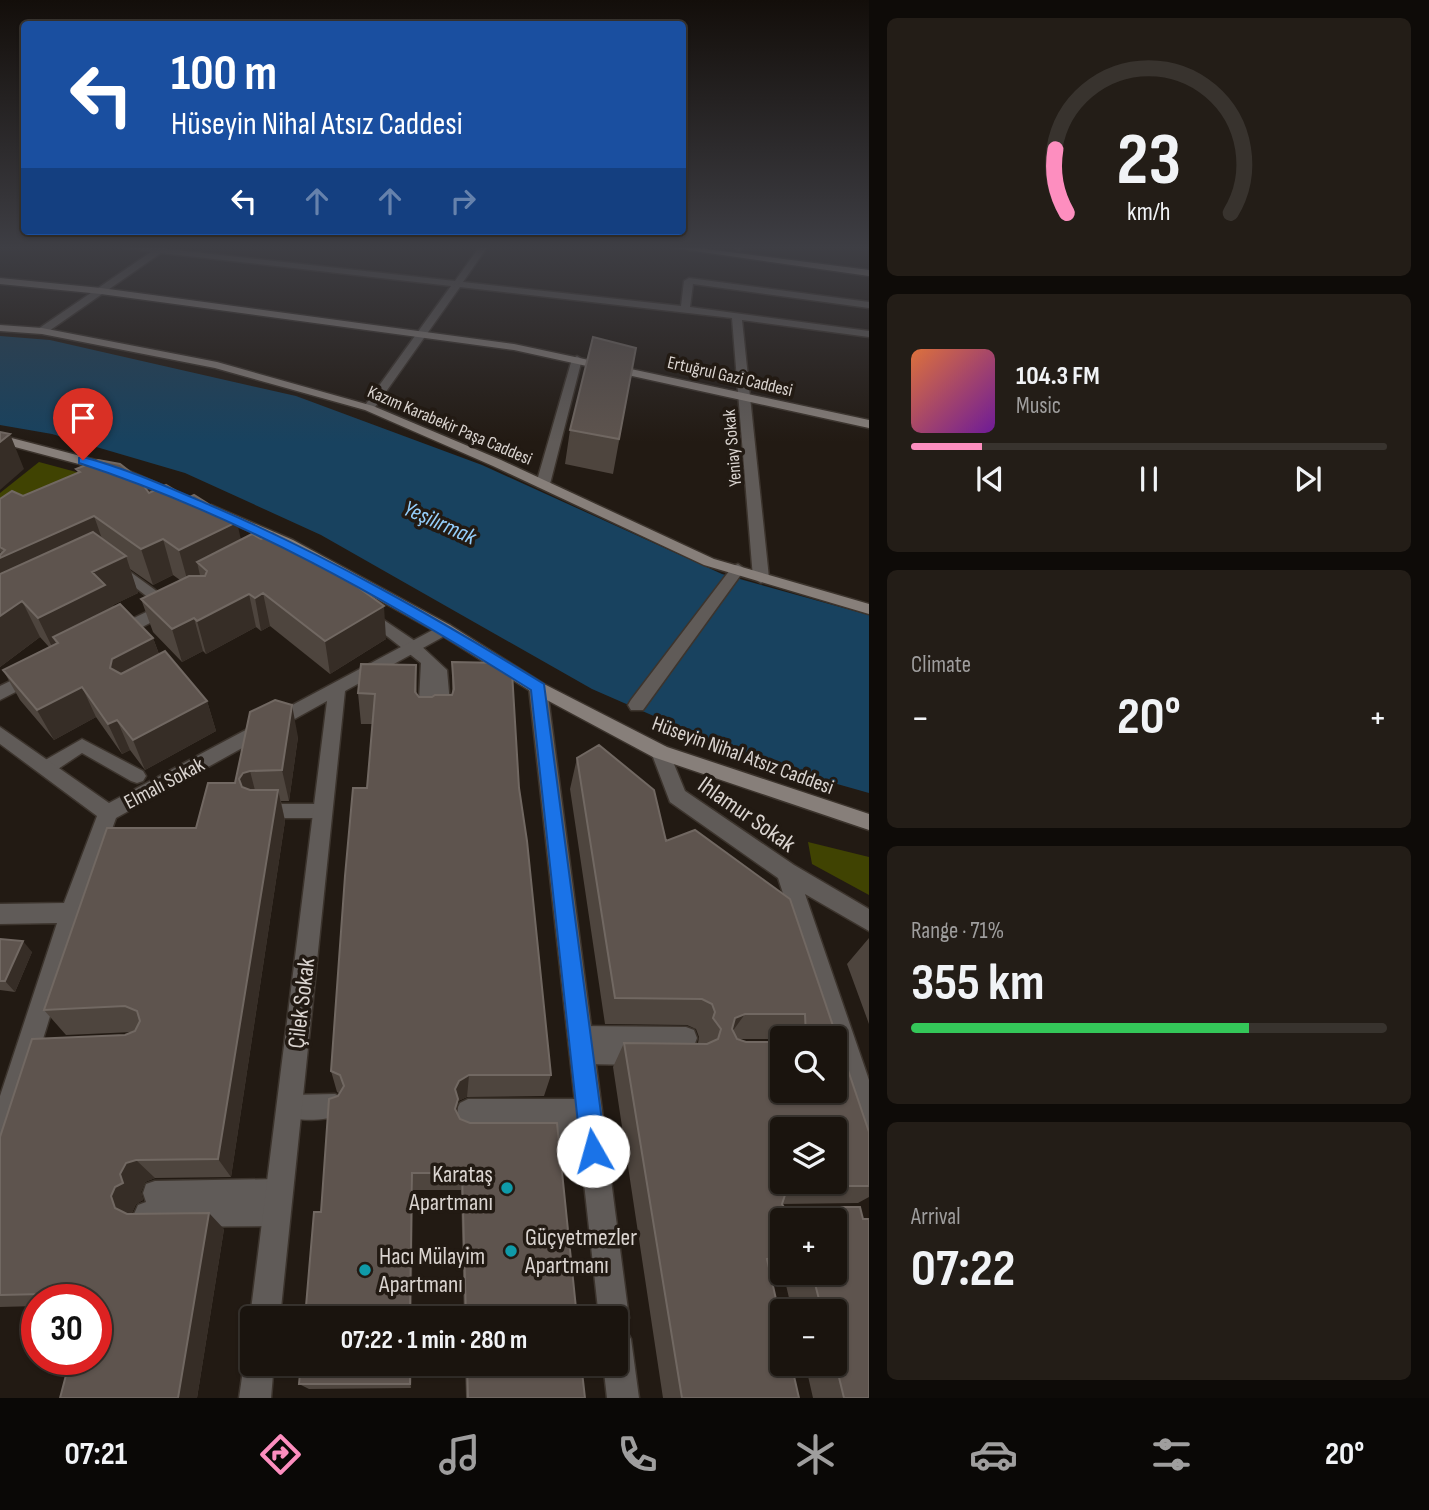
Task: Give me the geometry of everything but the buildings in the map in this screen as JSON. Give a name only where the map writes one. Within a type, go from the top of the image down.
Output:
[{"type":"street","points":[[42,331],[71,311]]},
{"type":"street","name":"Ertuğrul Gazi Caddesi","points":[[252,311],[514,346],[869,424]]},
{"type":"street","points":[[369,408],[438,311]]},
{"type":"street","points":[[702,311],[869,334]]},
{"type":"street","name":"Yeniay Sokak","points":[[737,316],[761,578]]},
{"type":"street","name":"Kazım Karabekir Paşa Caddesi","points":[[0,328],[42,331],[217,365],[369,408],[543,484],[709,562],[869,609]]},
{"type":"street","points":[[543,484],[577,359]]},
{"type":"street","name":"Hüseyin Nihal Atsız Caddesi","points":[[0,439],[110,468],[288,543],[444,629],[538,688],[660,752],[869,821]]},
{"type":"street","points":[[85,480],[110,468]]},
{"type":"street","points":[[263,556],[288,543]]},
{"type":"street","points":[[637,705],[738,569]]},
{"type":"street","points":[[97,643],[138,629],[183,598]]},
{"type":"street","name":"Elmalı Sokak","points":[[0,1136],[71,913],[108,813],[444,629]]},
{"type":"street","points":[[0,694],[51,667]]},
{"type":"street","points":[[538,688],[613,1306]]},
{"type":"street","name":"Çilek Sokak","points":[[266,1306],[337,689]]},
{"type":"street","points":[[0,734],[108,813]]},
{"type":"street","name":"Ihlamur Sokak","points":[[660,752],[677,796],[787,872],[833,1026]]},
{"type":"street","points":[[787,872],[869,921]]},
{"type":"street","points":[[0,914],[71,913]]},
{"type":"street","name":"Ihlamur Sokak","points":[[847,1067],[869,1118]]},
{"type":"street","points":[[256,1398],[259,1376]]},
{"type":"street","points":[[620,1376],[623,1398]]},
{"type":"lane","points":[[108,559],[168,606]]},
{"type":"lane","points":[[358,607],[413,647],[442,674],[443,720]]},
{"type":"lane","points":[[426,721],[429,661]]},
{"type":"lane","points":[[46,768],[82,745],[137,776]]},
{"type":"lane","points":[[259,811],[323,811]]},
{"type":"lane","points":[[581,1045],[688,1046]]},
{"type":"lane","points":[[27,1051],[53,1049]]},
{"type":"lane","points":[[289,1107],[335,1105]]},
{"type":"lane","points":[[468,1120],[590,1120]]},
{"type":"lane","points":[[151,1204],[278,1202]]},
{"type":"shaded area","points":[[39,462],[80,473],[0,511],[0,493]]},
{"type":"shaded area","points":[[808,842],[869,857],[869,895],[812,864]]},
{"type":"water","name":"Yeşilırmak","points":[[0,336],[50,340],[296,396],[482,465],[722,574],[869,615],[869,793],[759,762],[592,689],[321,535],[185,473],[52,434],[0,425]]},
{"type":"place","name":"Karataş Apartmanı","points":[[507,1188]]},
{"type":"place","name":"Güçyetmezler Apartmanı","points":[[511,1251]]},
{"type":"place","name":"Hacı Mülayim Apartmanı","points":[[365,1270]]},
{"type":"route","points":[[83,460],[140,479],[288,543],[444,629],[538,688],[593,1151]]}]
